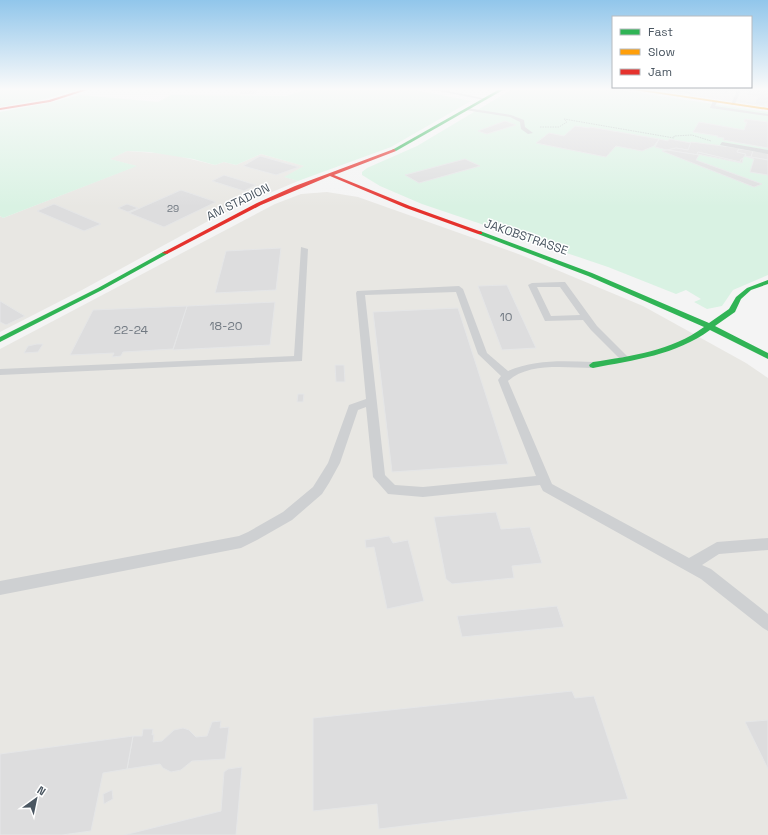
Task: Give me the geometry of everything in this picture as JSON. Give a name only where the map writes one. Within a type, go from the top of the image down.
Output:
[{"type":"street","name":"AM STADION","points":[[0,340],[100,289],[196,236],[259,204],[397,149],[432,129]]},
{"type":"street","name":"JAKOBSTRASSE","points":[[331,175],[372,195],[604,278],[712,325],[768,356]]},
{"type":"street","points":[[259,204],[296,192],[324,188]]},
{"type":"street","points":[[337,188],[372,195]]},
{"type":"street","points":[[593,365],[672,348],[695,337],[732,310],[738,298],[749,289],[768,282]]},
{"type":"lane","points":[[524,129],[530,133]]},
{"type":"lane","points":[[722,144],[768,152]]},
{"type":"lane","points":[[0,372],[299,360],[304,249]]},
{"type":"lane","points":[[586,317],[548,319],[532,285],[562,284],[586,317],[594,328],[625,359]]},
{"type":"lane","points":[[506,375],[483,354],[459,290],[360,293],[379,477],[392,490],[423,492],[545,480]]},
{"type":"lane","points":[[593,365],[527,368],[513,371],[506,375],[503,380],[547,487],[706,574],[768,623]]},
{"type":"lane","points":[[0,588],[241,542],[272,527],[299,508],[324,481],[339,452],[353,408],[371,401]]},
{"type":"lane","points":[[689,565],[717,548],[768,544]]},
{"type":"path","points":[[622,129],[674,138],[692,135],[722,144]]},
{"type":"shaded area","points":[[127,151],[170,154],[215,165],[224,162],[236,165],[261,154],[305,166],[285,177],[298,181],[221,214],[82,290],[0,332],[0,216],[3,218],[136,166],[109,159]]},
{"type":"shaded area","points":[[327,192],[358,197],[521,255],[643,306],[746,363],[768,378],[768,835],[0,835],[0,349],[275,204],[301,194]]},
{"type":"green space","points":[[0,129],[422,129],[391,147],[298,181],[284,177],[304,166],[261,154],[236,165],[224,162],[215,165],[193,159],[149,152],[127,151],[110,159],[137,166],[3,218],[0,216]]},
{"type":"green space","points":[[446,129],[768,129],[768,275],[733,290],[722,306],[707,309],[694,302],[701,299],[686,290],[676,294],[608,267],[422,204],[380,186],[362,175],[362,172],[367,168],[417,146]]},
{"type":"building","points":[[483,129],[503,129],[487,134],[478,131]]},
{"type":"building","points":[[572,129],[601,129],[659,139],[654,146],[642,151],[616,146],[606,157],[536,143],[549,133],[564,136]]},
{"type":"building","points":[[695,129],[768,129],[768,148],[723,140],[724,138],[717,137],[718,136],[693,132]]},
{"type":"building","points":[[659,139],[668,141],[669,139],[691,143],[688,150],[676,148],[667,150],[655,147]]},
{"type":"building","points":[[691,142],[739,148],[737,152],[746,154],[740,162],[698,152],[697,154],[699,155],[667,150],[676,148],[688,150]]},
{"type":"building","points":[[739,149],[753,151],[751,157],[737,152]]},
{"type":"building","points":[[667,150],[699,155],[696,160],[762,184],[754,187],[662,151]]},
{"type":"building","points":[[753,151],[768,153],[768,160],[751,157]]},
{"type":"building","points":[[698,152],[740,162],[741,159],[743,159],[742,163],[697,154]]},
{"type":"building","points":[[260,156],[299,167],[276,175],[243,166]]},
{"type":"building","points":[[745,156],[768,160],[768,175],[750,172],[754,159]]},
{"type":"building","points":[[465,159],[480,166],[419,183],[405,175]]},
{"type":"building","points":[[224,175],[256,185],[244,191],[212,181]]},
{"type":"building","points":[[181,190],[216,202],[164,227],[129,213]]},
{"type":"building","points":[[54,204],[101,224],[84,231],[37,211]]},
{"type":"building","points":[[127,204],[138,208],[128,212],[118,208]]},
{"type":"building","points":[[281,248],[276,290],[215,293],[226,251]]},
{"type":"building","points":[[507,285],[536,348],[502,350],[478,286]]},
{"type":"building","points":[[0,301],[25,316],[6,325],[0,322]]},
{"type":"building","points":[[275,302],[270,345],[173,350],[187,306]]},
{"type":"building","points":[[187,306],[173,349],[123,352],[121,356],[112,357],[114,353],[70,355],[93,310]]},
{"type":"building","points":[[458,308],[508,464],[392,472],[373,312]]},
{"type":"building","points":[[43,344],[38,352],[24,353],[28,346]]},
{"type":"building","points":[[335,365],[344,365],[345,382],[336,382]]},
{"type":"building","points":[[298,394],[304,394],[303,402],[297,402]]},
{"type":"building","points":[[496,512],[501,529],[530,527],[542,563],[512,566],[514,578],[452,584],[446,579],[434,517]]},
{"type":"building","points":[[389,536],[393,543],[408,540],[424,601],[387,609],[374,547],[366,548],[365,540]]},
{"type":"building","points":[[557,606],[564,627],[462,637],[457,616]]},
{"type":"building","points":[[572,691],[575,698],[594,696],[628,799],[379,829],[377,804],[313,811],[313,718]]},
{"type":"building","points":[[768,720],[768,769],[745,722]]},
{"type":"building","points":[[221,721],[220,728],[229,727],[225,759],[192,761],[181,770],[171,772],[163,768],[160,764],[127,769],[133,736],[142,736],[143,729],[153,729],[153,742],[162,741],[174,730],[183,728],[189,730],[196,737],[207,736],[212,722]]},
{"type":"building","points":[[133,736],[127,769],[103,773],[91,831],[62,835],[0,835],[0,754]]},
{"type":"building","points":[[242,767],[236,835],[124,835],[221,811],[224,772],[228,769]]},
{"type":"building","points":[[112,790],[113,799],[104,804],[103,794]]},
{"type":"traffic: fast","points":[[394,150],[432,129]]},
{"type":"traffic: fast","points":[[480,233],[554,260],[626,289],[698,321],[768,356]]},
{"type":"traffic: fast","points":[[0,340],[100,289],[165,253]]},
{"type":"traffic: fast","points":[[593,365],[639,357],[672,348],[695,337],[732,310],[738,298],[749,289],[768,282]]},
{"type":"traffic: jam","points":[[165,253],[259,204],[297,187],[394,150]]},
{"type":"traffic: jam","points":[[331,175],[408,207],[480,233]]}]
